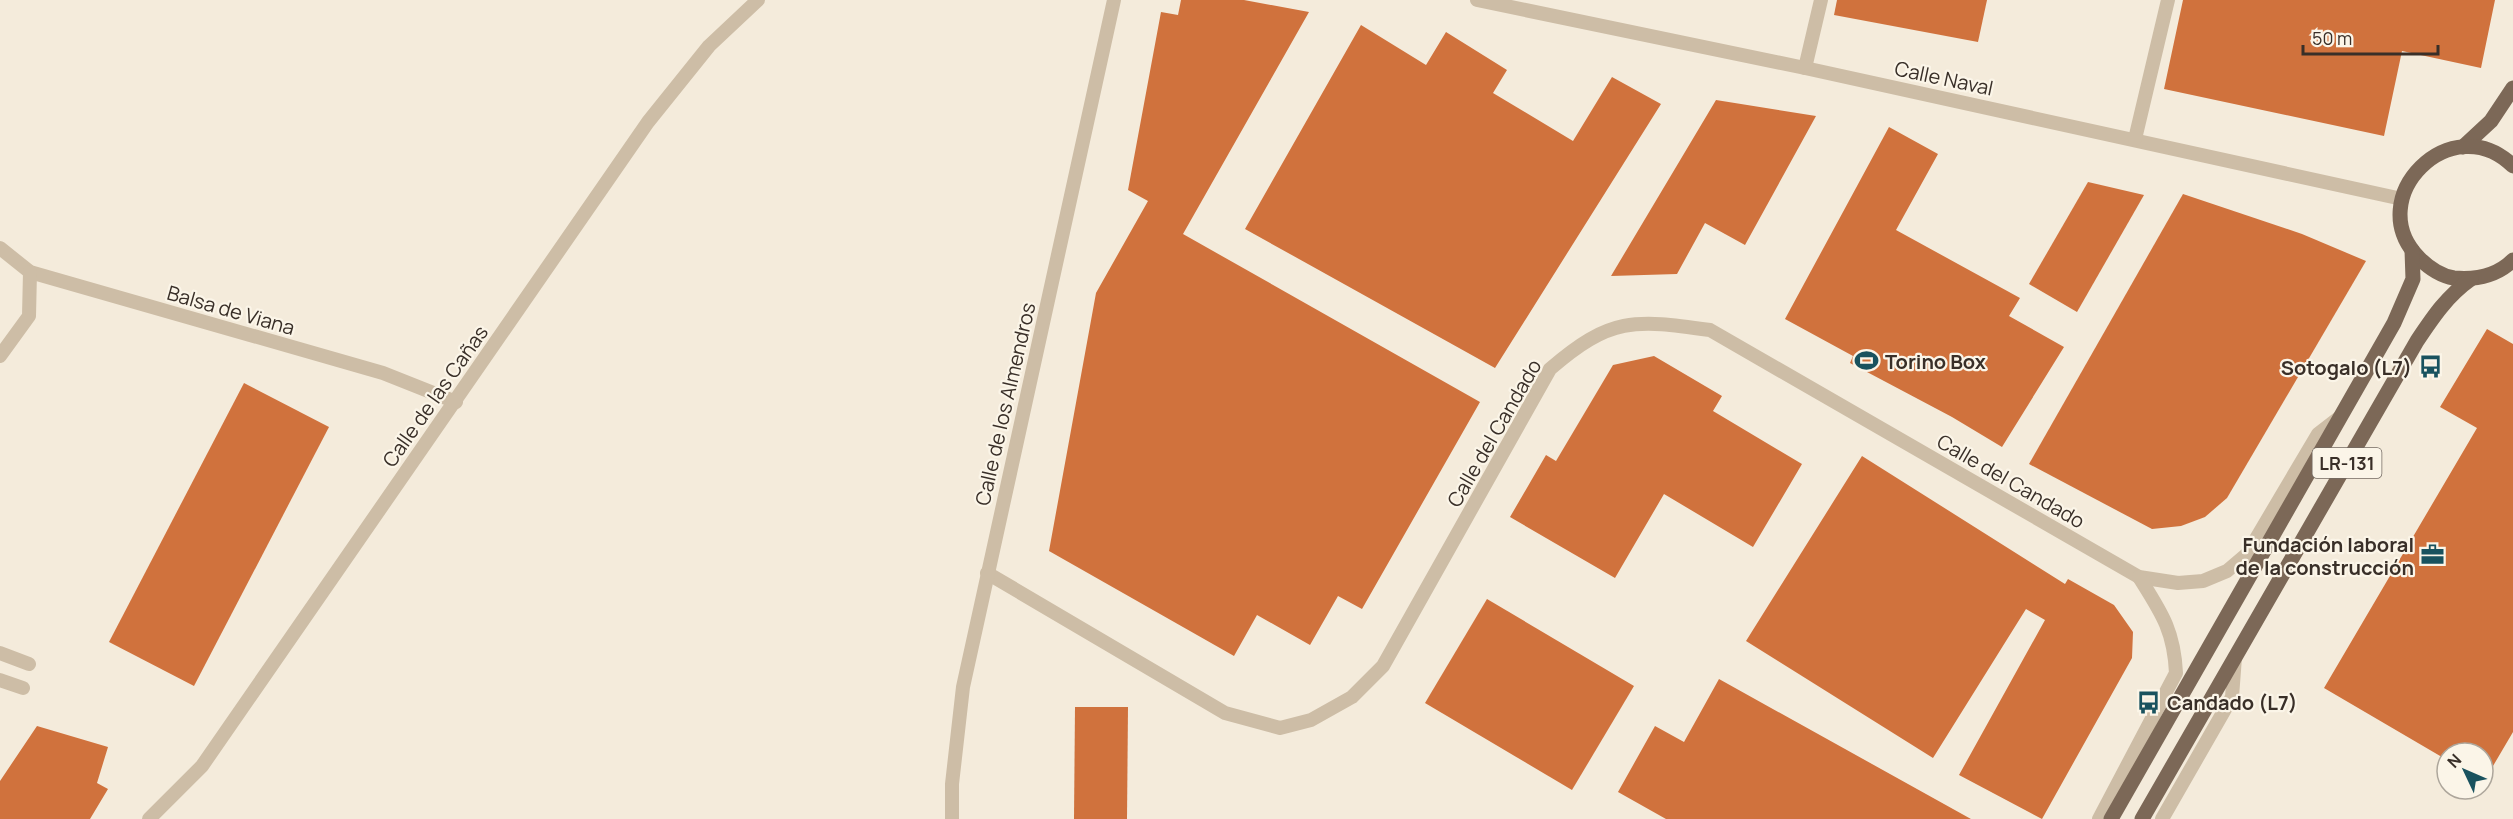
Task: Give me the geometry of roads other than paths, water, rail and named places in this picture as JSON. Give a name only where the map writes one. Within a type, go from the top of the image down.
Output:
[{"type":"main road","points":[[2463,147],[2491,121],[2513,88]]},
{"type":"main road","points":[[2513,166],[2505,158],[2485,149],[2463,147],[2442,152],[2424,163],[2410,179],[2402,199],[2400,217],[2404,234],[2412,250],[2428,267],[2448,277],[2471,279],[2491,275],[2513,260]]},
{"type":"main road","name":"LR-131","points":[[2111,819],[2394,323],[2413,279],[2412,250]]},
{"type":"main road","name":"LR-131","points":[[2142,819],[2417,341],[2441,305],[2455,290],[2471,279]]},
{"type":"street","name":"Calle de las Cañas","points":[[149,819],[202,766],[648,122],[709,46],[758,0]]},
{"type":"street","name":"Calle de los Almendros","points":[[952,819],[952,784],[963,687],[1114,0]]},
{"type":"street","name":"Calle Naval","points":[[1477,0],[1805,68],[2402,199]]},
{"type":"street","points":[[1805,68],[1821,0]]},
{"type":"street","points":[[2135,139],[2168,0]]},
{"type":"street","name":"Balsa de Viana","points":[[0,248],[30,272],[383,373],[456,402]]},
{"type":"street","points":[[0,356],[29,316],[30,272]]},
{"type":"street","name":"Calle del Candado","points":[[987,573],[1226,713],[1280,728],[1311,720],[1352,697],[1383,666],[1550,369],[1578,345],[1614,326],[1658,322],[1710,330],[2139,577],[2178,583],[2203,581],[2227,571],[2247,554],[2318,434],[2340,417]]},
{"type":"street","points":[[2099,819],[2176,673],[2175,646],[2166,619],[2139,577]]},
{"type":"street","points":[[0,653],[29,663]]},
{"type":"street","points":[[2162,819],[2232,697],[2235,657]]},
{"type":"street","points":[[0,680],[23,688]]},
{"type":"place","name":"Torino Box","points":[[1867,361]]},
{"type":"place","name":"Sotogalo (L7)","points":[[2430,367]]},
{"type":"place","name":"Fundación laboral de la construcción","points":[[2432,555]]},
{"type":"place","name":"Candado (L7)","points":[[2149,702]]}]
